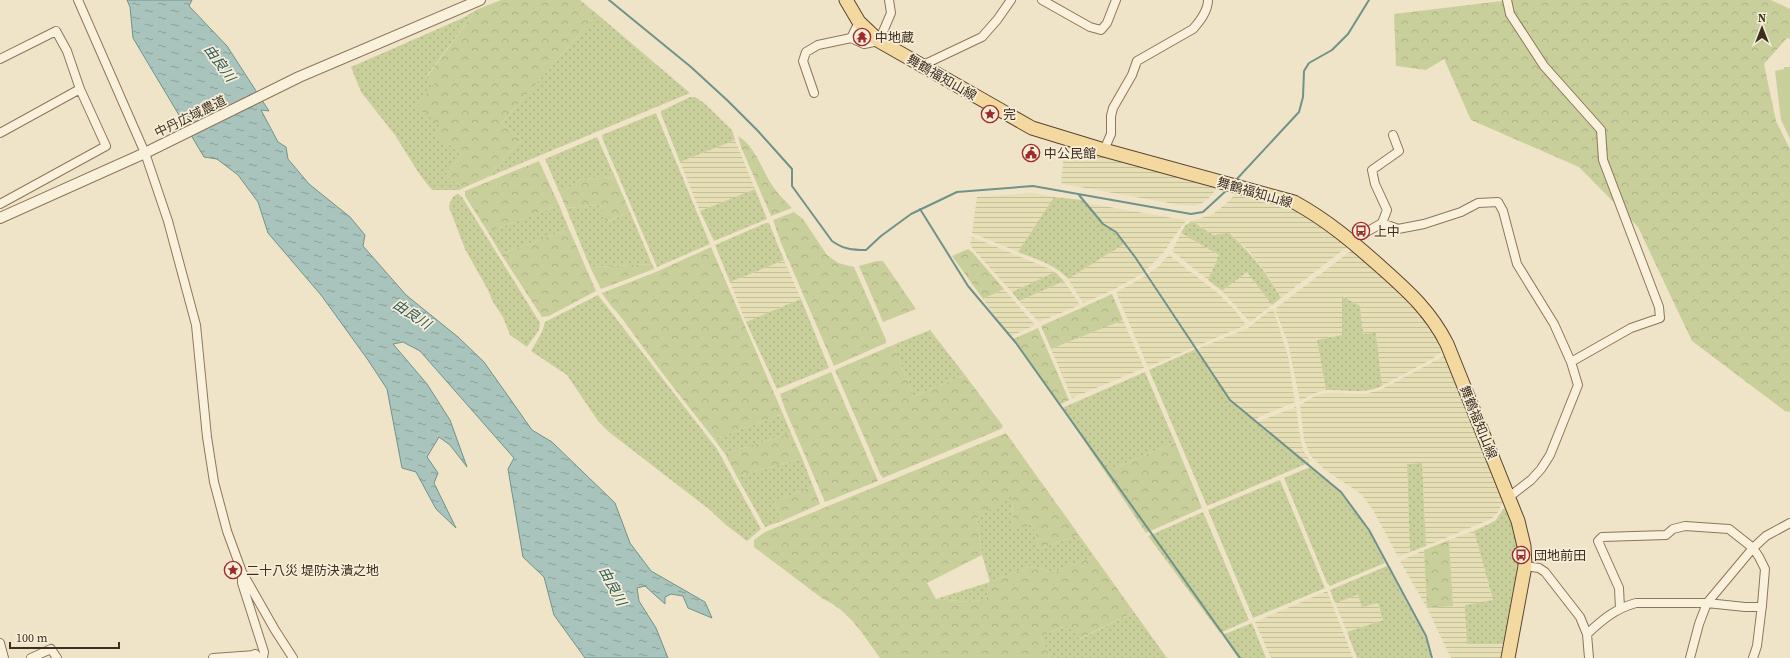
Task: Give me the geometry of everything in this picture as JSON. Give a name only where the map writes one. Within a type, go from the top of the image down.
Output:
[{"type":"main road","name":"舞鶴福知山線","points":[[846,0],[859,22],[879,41],[1032,128],[1104,150],[1294,202],[1315,214],[1351,241],[1414,297],[1438,326],[1448,344],[1509,497],[1523,540],[1525,566],[1508,658]]},
{"type":"street","points":[[78,0],[145,153],[168,221],[196,325],[207,437],[214,482],[227,531],[242,572],[274,630],[293,658]]},
{"type":"street","name":"中丹広域農道","points":[[0,218],[145,153],[299,77],[480,0]]},
{"type":"street","points":[[814,93],[803,61],[806,52],[818,45],[851,38],[864,44],[879,41],[891,12],[889,0]]},
{"type":"street","points":[[923,65],[982,37],[997,20],[1011,0]]},
{"type":"street","points":[[1042,0],[1090,27],[1101,30],[1107,23],[1116,0]]},
{"type":"street","points":[[1104,150],[1111,134],[1111,116],[1113,108],[1132,75],[1137,61],[1192,29],[1200,21],[1208,4],[1208,0]]},
{"type":"street","points":[[1507,0],[1510,14],[1544,66],[1601,130],[1603,160],[1659,307],[1660,318],[1631,328],[1571,362]]},
{"type":"street","points":[[851,38],[859,22]]},
{"type":"street","points":[[0,59],[56,31],[67,51],[80,89],[106,146],[0,204]]},
{"type":"street","points":[[0,133],[80,89]]},
{"type":"street","points":[[1351,241],[1382,223],[1387,210],[1375,184],[1372,170],[1399,151],[1393,135]]},
{"type":"street","points":[[1382,223],[1398,229],[1424,224],[1461,212],[1478,203],[1498,202],[1503,211],[1517,264],[1549,315],[1571,362],[1578,384],[1550,455],[1541,469],[1531,480],[1509,497]]},
{"type":"street","points":[[1690,658],[1699,624],[1707,603],[1753,548],[1766,536],[1790,523]]},
{"type":"street","points":[[1620,608],[1619,588],[1598,541],[1602,537],[1666,535],[1673,529],[1694,526],[1729,529],[1753,548],[1760,557],[1765,569],[1757,646],[1753,658]]},
{"type":"street","points":[[1525,566],[1539,568],[1545,572],[1580,616],[1586,634],[1589,658]]},
{"type":"street","points":[[213,658],[258,657],[264,652],[242,583],[242,572]]},
{"type":"street","points":[[1586,634],[1607,616],[1620,608],[1636,603],[1707,603],[1745,607],[1762,607]]},
{"type":"street","points":[[0,644],[4,658]]},
{"type":"street","points":[[31,658],[51,650],[57,658]]},
{"type":"shaded area","points":[[735,140],[755,189],[700,211],[680,162]]},
{"type":"shaded area","points":[[1065,144],[1217,186],[1212,195],[1201,204],[1194,206],[1180,205],[1063,184],[1061,182]]},
{"type":"shaded area","points":[[1238,191],[1283,202],[1307,213],[1347,245],[1347,247],[1281,298],[1270,279],[1250,252],[1229,233],[1213,235],[1192,221],[1213,214],[1228,202]]},
{"type":"shaded area","points":[[1032,193],[1054,197],[1018,252],[972,233],[977,197]]},
{"type":"shaded area","points":[[1086,203],[1186,221],[1165,251],[1145,271],[1117,232],[1102,223]]},
{"type":"shaded area","points":[[1181,233],[1219,255],[1208,280],[1172,251]]},
{"type":"shaded area","points":[[972,237],[1055,272],[1012,292],[973,249],[970,244]]},
{"type":"shaded area","points":[[1124,244],[1145,272],[1111,291],[1083,303],[1068,279]]},
{"type":"shaded area","points":[[1352,250],[1355,251],[1420,309],[1444,350],[1432,359],[1382,386],[1376,333],[1363,334],[1360,306],[1342,296],[1343,335],[1317,340],[1326,390],[1315,393],[1300,401],[1288,343],[1275,309]]},
{"type":"shaded area","points":[[1169,255],[1219,294],[1234,309],[1246,325],[1148,367],[1117,292],[1147,275],[1188,335],[1148,274],[1159,266]]},
{"type":"shaded area","points":[[784,260],[801,299],[746,322],[730,282]]},
{"type":"shaded area","points":[[1247,272],[1272,305],[1250,322],[1222,291]]},
{"type":"shaded area","points":[[1064,281],[1080,305],[1039,322],[1019,301]]},
{"type":"shaded area","points":[[1004,289],[1035,325],[1010,337],[983,299]]},
{"type":"shaded area","points":[[1273,308],[1288,356],[1295,402],[1255,420],[1230,400],[1197,349],[1248,328]]},
{"type":"shaded area","points":[[1123,320],[1144,368],[1072,398],[1051,349]]},
{"type":"shaded area","points":[[1448,354],[1503,494],[1503,501],[1498,512],[1491,519],[1426,546],[1422,463],[1407,464],[1410,552],[1398,557],[1373,510],[1361,494],[1324,469],[1310,455],[1304,440],[1300,405],[1315,396],[1326,393],[1365,394],[1380,390]]},
{"type":"shaded area","points":[[1296,407],[1301,442],[1304,452],[1310,460],[1308,464],[1257,422]]},
{"type":"shaded area","points":[[1474,531],[1493,601],[1467,644],[1506,644],[1503,658],[1451,658],[1427,608],[1453,606],[1449,540]]},
{"type":"shaded area","points":[[1424,550],[1427,608],[1400,561]]},
{"type":"shaded area","points":[[1327,591],[1353,658],[1271,658],[1255,622]]},
{"type":"shaded area","points":[[1358,595],[1377,602],[1383,620],[1347,632],[1335,603]]},
{"type":"green space","points":[[501,0],[580,0],[597,14],[501,124],[522,139],[486,178],[463,188],[446,175],[462,154],[434,134],[441,125],[416,107],[434,84],[426,78],[476,10]]},
{"type":"green space","points":[[1510,0],[1771,0],[1790,9],[1790,39],[1787,38],[1764,64],[1776,121],[1790,149],[1790,412],[1785,411],[1692,341],[1638,227],[1579,167],[1471,120],[1444,59],[1426,70],[1396,66],[1394,14]]},
{"type":"green space","points":[[476,10],[426,77],[434,84],[441,125],[435,134],[462,154],[446,175],[463,188],[459,190],[432,190],[420,175],[395,135],[361,92],[351,67],[465,17]]},
{"type":"green space","points":[[597,14],[690,93],[486,178],[522,139],[501,124]]},
{"type":"green space","points":[[1784,67],[1790,67],[1790,139],[1781,120],[1775,71],[1784,69]]},
{"type":"green space","points":[[690,97],[695,97],[704,103],[732,130],[735,140],[680,162],[661,111]]},
{"type":"green space","points":[[656,113],[710,244],[657,267],[602,135]]},
{"type":"green space","points":[[738,136],[744,140],[753,151],[772,186],[792,208],[771,216],[741,147]]},
{"type":"green space","points":[[597,137],[615,177],[581,179],[560,194],[545,159]]},
{"type":"green space","points":[[539,161],[559,205],[488,232],[465,196],[465,191]]},
{"type":"green space","points":[[615,177],[630,212],[606,222],[600,205],[566,208],[560,194],[581,179]]},
{"type":"green space","points":[[755,189],[767,219],[714,241],[700,211]]},
{"type":"green space","points":[[458,194],[462,197],[540,323],[539,330],[527,347],[510,335],[503,317],[493,302],[465,249],[449,207],[453,197]]},
{"type":"green space","points":[[1054,197],[1082,200],[1102,224],[1116,232],[1124,244],[1068,279],[1052,266],[1018,252]]},
{"type":"green space","points":[[559,205],[569,229],[501,254],[488,232]]},
{"type":"green space","points":[[600,205],[607,222],[630,212],[652,264],[590,267],[566,208]]},
{"type":"green space","points":[[794,212],[803,219],[827,255],[838,263],[854,267],[886,343],[834,366],[781,243],[773,220]]},
{"type":"green space","points":[[1192,221],[1213,235],[1229,233],[1258,263],[1281,298],[1272,305],[1247,272],[1222,291],[1208,280],[1219,255],[1181,233],[1185,226]]},
{"type":"green space","points":[[769,223],[784,260],[730,282],[715,245]]},
{"type":"green space","points":[[569,229],[596,291],[549,316],[542,317],[501,254]]},
{"type":"green space","points":[[711,247],[783,414],[714,439],[602,293],[656,272]]},
{"type":"green space","points":[[968,249],[1004,289],[983,299],[952,256]]},
{"type":"green space","points":[[877,261],[883,261],[916,309],[883,322],[859,266]]},
{"type":"green space","points":[[652,264],[654,269],[601,289],[590,267]]},
{"type":"green space","points":[[1055,272],[1064,281],[1019,301],[1012,292]]},
{"type":"green space","points":[[1112,294],[1123,320],[1051,349],[1041,326]]},
{"type":"green space","points":[[598,295],[717,449],[761,529],[747,541],[726,525],[710,510],[609,432],[598,421],[567,375],[531,351],[542,332],[545,322]]},
{"type":"green space","points":[[1342,296],[1360,306],[1363,334],[1376,333],[1382,386],[1375,389],[1361,391],[1326,390],[1317,340],[1342,335]]},
{"type":"green space","points":[[801,299],[829,368],[777,389],[746,322]]},
{"type":"green space","points":[[1038,328],[1069,400],[1059,405],[1013,339]]},
{"type":"green space","points":[[930,330],[965,375],[914,396],[893,345]]},
{"type":"green space","points":[[893,345],[914,396],[965,375],[1003,426],[1001,429],[883,478],[835,370]]},
{"type":"green space","points":[[1196,349],[1230,401],[1306,464],[1207,506],[1149,370]]},
{"type":"green space","points":[[831,372],[878,481],[825,502],[780,394]]},
{"type":"green space","points":[[1145,372],[1175,442],[1105,472],[1062,408]]},
{"type":"green space","points":[[783,414],[791,433],[725,454],[714,439]]},
{"type":"green space","points":[[791,433],[802,458],[737,477],[725,454]]},
{"type":"green space","points":[[1006,433],[1079,535],[1039,549],[1033,524],[1013,530],[1012,496],[977,518],[982,555],[927,583],[936,599],[970,602],[986,599],[990,582],[1031,566],[1054,572],[1094,556],[1134,612],[1079,639],[1068,625],[1041,636],[1050,658],[880,658],[855,624],[841,610],[823,599],[754,547],[754,540],[765,532]]},
{"type":"green space","points":[[1175,442],[1202,508],[1146,533],[1105,472]]},
{"type":"green space","points":[[802,458],[813,486],[774,502],[782,521],[765,527],[737,477]]},
{"type":"green space","points":[[1422,463],[1426,546],[1410,552],[1407,464]]},
{"type":"green space","points":[[1310,467],[1326,479],[1348,500],[1366,526],[1385,563],[1330,586],[1327,583],[1284,478]]},
{"type":"green space","points":[[1280,480],[1325,588],[1253,618],[1208,510]]},
{"type":"green space","points":[[813,486],[820,504],[782,521],[774,502]]},
{"type":"green space","points":[[1012,495],[1013,529],[1033,524],[1039,549],[1079,535],[1094,556],[1054,572],[1031,566],[990,582],[982,555],[977,518]]},
{"type":"green space","points":[[1507,507],[1516,536],[1518,582],[1506,644],[1467,644],[1465,605],[1493,600],[1474,531],[1495,521],[1504,508]]},
{"type":"green space","points":[[1203,512],[1249,620],[1220,633],[1148,536]]},
{"type":"green space","points":[[1449,540],[1453,606],[1427,608],[1424,550]]},
{"type":"green space","points":[[1387,566],[1425,637],[1431,658],[1357,658],[1347,632],[1383,620],[1378,603],[1362,607],[1358,595],[1335,603],[1330,590]]},
{"type":"green space","points":[[990,582],[986,599],[970,602],[936,599]]},
{"type":"green space","points":[[1134,612],[1167,658],[1050,658],[1041,636],[1068,625],[1080,639]]},
{"type":"green space","points":[[1252,623],[1266,658],[1238,658],[1223,636]]},
{"type":"water","name":"由良川","points":[[127,0],[192,0],[189,6],[227,46],[269,111],[261,110],[278,142],[286,147],[288,159],[309,184],[350,217],[365,235],[363,246],[406,295],[458,337],[484,362],[532,430],[552,442],[615,503],[630,543],[651,571],[705,602],[712,618],[688,608],[683,596],[671,594],[665,597],[665,604],[645,586],[637,588],[639,601],[656,628],[668,658],[585,658],[554,615],[544,577],[523,557],[508,469],[514,458],[420,351],[403,342],[393,344],[427,384],[450,420],[467,467],[450,445],[439,437],[427,457],[438,473],[434,483],[456,528],[436,509],[416,472],[402,468],[387,389],[321,295],[268,233],[258,202],[238,175],[217,159],[204,157],[133,38],[130,7]]},
{"type":"waterway","points":[[609,0],[691,67],[758,131],[792,169],[792,186],[832,241],[844,247],[866,250],[881,236],[911,214],[957,192],[1033,186],[1191,214],[1203,212],[1228,189]]},
{"type":"waterway","points":[[1235,181],[1299,112],[1303,97],[1304,71],[1309,63],[1332,50],[1348,34],[1369,0]]},
{"type":"waterway","points":[[1079,195],[1103,224],[1116,232],[1135,257],[1230,400],[1341,492],[1369,530],[1426,636],[1432,658]]},
{"type":"waterway","points":[[920,209],[968,286],[1016,343],[1240,658]]},
{"type":"place","name":"中地蔵","points":[[862,37]]},
{"type":"place","name":"完","points":[[990,114]]},
{"type":"place","name":"中公民館","points":[[1031,153]]},
{"type":"place","name":"上中","points":[[1361,231]]},
{"type":"place","name":"団地前田","points":[[1521,555]]},
{"type":"place","name":"二十八災 堤防決潰之地","points":[[233,570]]}]
